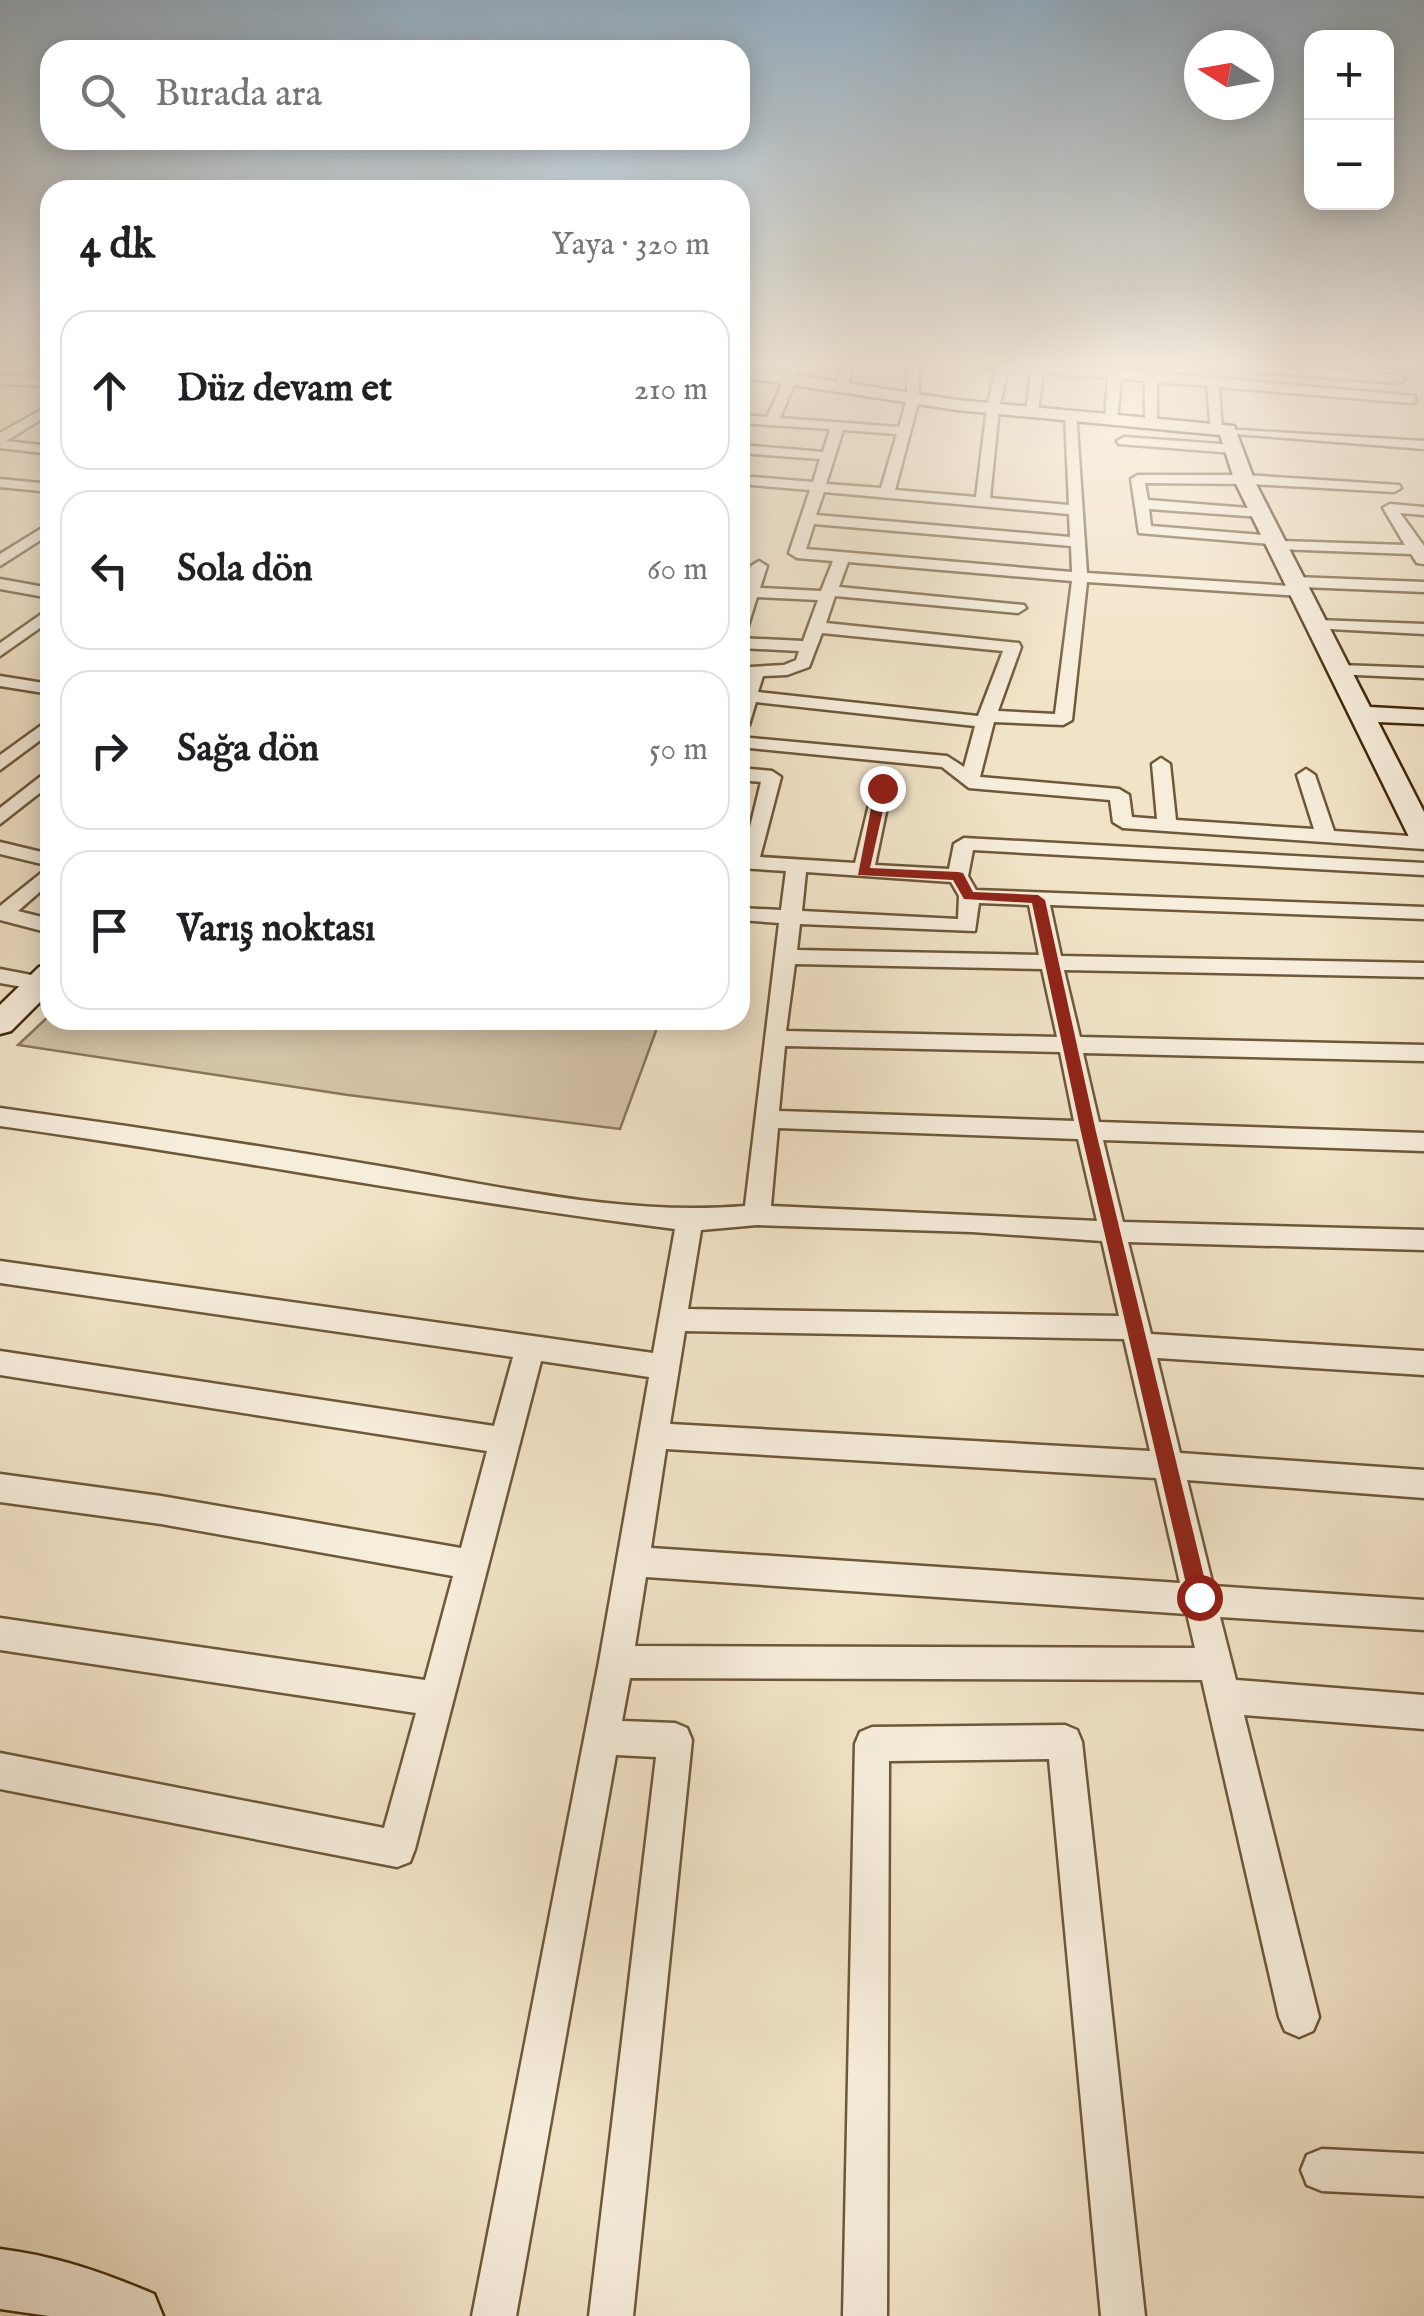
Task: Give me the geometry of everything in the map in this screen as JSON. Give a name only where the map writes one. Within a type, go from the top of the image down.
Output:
[{"type":"street","points":[[823,472],[798,553],[1080,577],[1424,587]]},
{"type":"street","points":[[887,493],[893,472]]},
{"type":"street","points":[[982,501],[985,472]]},
{"type":"street","points":[[750,696],[986,719],[1062,720],[1080,577],[1074,472]]},
{"type":"street","points":[[750,743],[947,762],[968,782],[1119,795],[1123,822],[1424,841],[1242,472]]},
{"type":"street","points":[[1384,472],[1406,510]]},
{"type":"street","points":[[1394,488],[1245,480],[1138,480],[1144,530],[1421,555]]},
{"type":"street","points":[[750,481],[1076,510]]},
{"type":"street","points":[[0,483],[40,487]]},
{"type":"street","points":[[1141,504],[1261,513]]},
{"type":"street","points":[[1421,555],[1390,508],[1424,510]]},
{"type":"street","points":[[808,519],[1078,542]]},
{"type":"street","points":[[0,560],[40,534]]},
{"type":"street","points":[[21,546],[40,549]]},
{"type":"street","points":[[750,670],[786,670],[802,663],[842,557]]},
{"type":"street","points":[[750,583],[759,566]]},
{"type":"street","points":[[0,584],[40,592]]},
{"type":"street","points":[[750,592],[1018,608]]},
{"type":"street","points":[[0,651],[40,621]]},
{"type":"street","points":[[1317,625],[1424,630]]},
{"type":"street","points":[[816,626],[1013,647],[968,782]]},
{"type":"street","points":[[0,629],[25,632]]},
{"type":"street","points":[[750,643],[808,646]]},
{"type":"street","points":[[1339,670],[1424,673]]},
{"type":"street","points":[[0,680],[40,687]]},
{"type":"street","points":[[1361,714],[1424,717]]},
{"type":"street","points":[[0,764],[9,749],[40,730]]},
{"type":"street","points":[[1161,764],[1168,824]]},
{"type":"street","points":[[750,775],[772,777],[750,844]]},
{"type":"street","points":[[1306,776],[1326,835]]},
{"type":"street","points":[[0,818],[40,784]]},
{"type":"street","points":[[863,872],[882,788]]},
{"type":"street","points":[[750,796],[766,797]]},
{"type":"street","points":[[750,915],[968,926],[969,896],[958,876],[964,844],[1424,869]]},
{"type":"street","points":[[0,848],[40,858]]},
{"type":"street","points":[[750,862],[958,876]]},
{"type":"street","points":[[757,1215],[774,1038],[797,866]]},
{"type":"street","points":[[2,913],[40,881]]},
{"type":"street","points":[[969,896],[1424,913]]},
{"type":"street","points":[[1038,900],[1088,1132],[1299,2017]]},
{"type":"street","points":[[2,913],[40,923]]},
{"type":"street","points":[[784,958],[1424,970]]},
{"type":"street","points":[[0,976],[40,978]]},
{"type":"street","points":[[0,1023],[40,982]]},
{"type":"street","points":[[774,1038],[1424,1053]]},
{"type":"street","points":[[0,1117],[203,1145],[524,1201],[689,1221],[757,1215],[972,1222],[1112,1232],[1424,1240]]},
{"type":"street","points":[[766,1119],[1424,1142]]},
{"type":"street","points":[[494,2316],[634,1562],[689,1221]]},
{"type":"street","points":[[0,1272],[665,1368]]},
{"type":"street","points":[[673,1320],[1137,1337],[1424,1363]]},
{"type":"street","points":[[0,1771],[397,1849],[530,1347]]},
{"type":"street","points":[[0,1363],[505,1441]]},
{"type":"street","points":[[654,1436],[1424,1484]]},
{"type":"street","points":[[0,1488],[161,1510],[472,1565]]},
{"type":"street","points":[[634,1562],[1424,1615]]},
{"type":"street","points":[[0,1634],[437,1700]]},
{"type":"street","points":[[616,1662],[1219,1680],[1424,1712]]},
{"type":"street","points":[[602,1737],[675,1740],[610,2316]]},
{"type":"street","points":[[865,2316],[872,1744],[1066,1742],[1123,2316]]},
{"type":"street","points":[[1322,2170],[1424,2175]]},
{"type":"street","points":[[0,2280],[53,2286],[132,2316]]},
{"type":"shaded area","points":[[40,1024],[40,1030],[656,1030],[620,1129],[348,1095],[18,1045]]},
{"type":"route","points":[[882,788],[863,872],[958,876],[969,896],[1038,900],[1088,1132],[1199,1597]]}]
